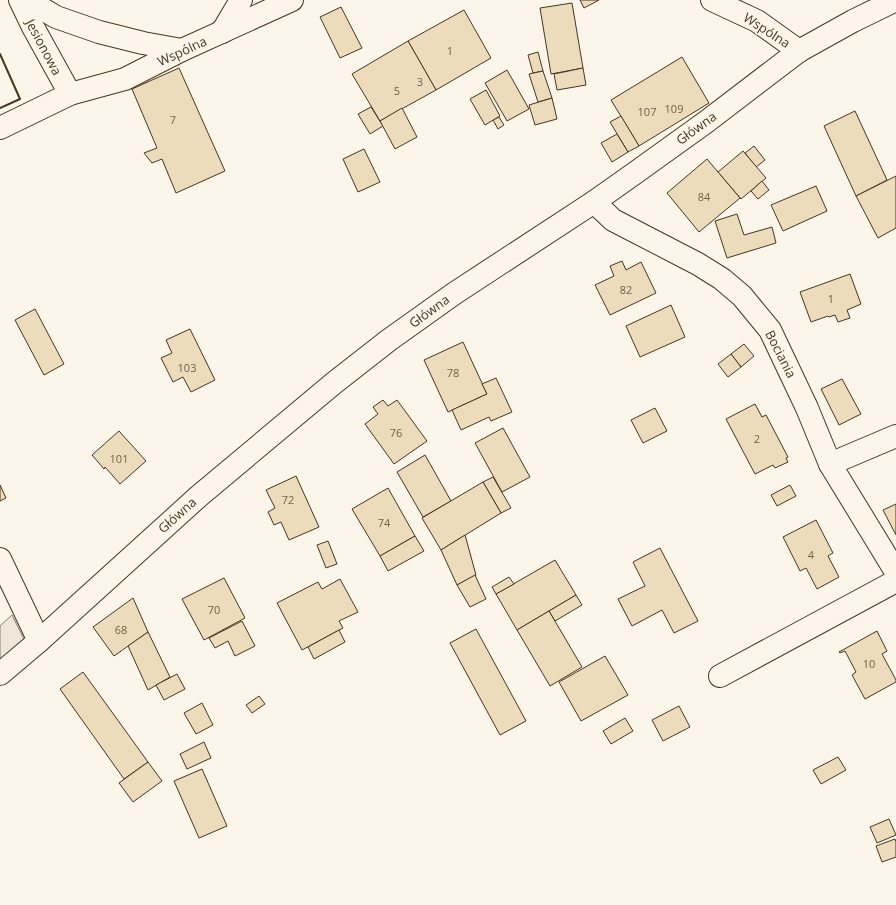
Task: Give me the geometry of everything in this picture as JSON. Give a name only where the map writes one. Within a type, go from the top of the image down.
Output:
[{"type":"street","name":"Jesionowa","points":[[20,0],[32,27],[70,94]]},
{"type":"street","points":[[28,0],[56,17],[99,32],[143,43],[182,50]]},
{"type":"street","points":[[222,32],[240,0]]},
{"type":"street","name":"Wspólna","points":[[0,128],[70,94],[125,79],[182,50],[292,0]]},
{"type":"street","name":"Wspólna","points":[[712,0],[757,21],[799,51]]},
{"type":"street","name":"Główna","points":[[0,674],[199,496],[340,378],[389,340],[455,293],[594,202],[799,51],[853,21],[896,0]]},
{"type":"street","name":"Bociania","points":[[594,202],[613,220],[698,264],[722,279],[742,296],[770,330],[807,408],[830,464],[896,572]]},
{"type":"street","points":[[830,464],[896,436]]},
{"type":"street","points":[[0,559],[38,641]]},
{"type":"street","points":[[720,676],[896,581]]},
{"type":"shaded area","points":[[12,615],[24,639],[0,661],[0,626]]},
{"type":"building","points":[[580,0],[599,0],[584,8]]},
{"type":"building","points":[[572,3],[583,68],[551,74],[540,8]]},
{"type":"building","points":[[341,7],[362,48],[340,58],[320,17]]},
{"type":"building","points":[[464,10],[491,58],[436,90],[408,41]]},
{"type":"building","points":[[408,41],[436,90],[380,121],[352,74]]},
{"type":"building","points":[[538,52],[543,71],[533,73],[528,55]]},
{"type":"building","points":[[682,57],[709,103],[639,146],[611,100]]},
{"type":"building","points":[[179,68],[225,171],[176,193],[162,159],[152,163],[144,153],[157,148],[132,89]]},
{"type":"building","points":[[583,68],[586,85],[557,90],[554,74]]},
{"type":"building","points":[[507,70],[529,109],[507,121],[485,83]]},
{"type":"building","points":[[543,71],[552,98],[538,102],[529,74]]},
{"type":"building","points":[[486,90],[500,116],[485,125],[470,99]]},
{"type":"building","points":[[552,98],[557,119],[535,125],[529,105]]},
{"type":"building","points":[[371,107],[383,126],[370,134],[358,114]]},
{"type":"building","points":[[402,108],[417,137],[395,149],[380,121]]},
{"type":"building","points":[[855,111],[887,180],[856,196],[824,126]]},
{"type":"building","points":[[621,116],[639,146],[628,152],[610,122]]},
{"type":"building","points":[[499,117],[504,125],[498,129],[493,120]]},
{"type":"building","points":[[617,134],[628,152],[612,162],[601,143]]},
{"type":"building","points":[[754,146],[765,160],[756,167],[745,153]]},
{"type":"building","points":[[364,149],[380,182],[358,192],[343,159]]},
{"type":"building","points":[[743,151],[766,178],[741,199],[718,172]]},
{"type":"building","points":[[707,159],[740,198],[699,232],[667,193]]},
{"type":"building","points":[[896,176],[896,228],[878,238],[856,196]]},
{"type":"building","points":[[762,181],[769,190],[758,199],[751,191]]},
{"type":"building","points":[[816,186],[827,211],[783,231],[771,205]]},
{"type":"building","points":[[737,214],[744,235],[772,227],[776,243],[727,258],[715,221]]},
{"type":"building","points":[[622,261],[626,270],[641,262],[656,293],[610,315],[595,285],[614,276],[610,266]]},
{"type":"building","points":[[850,274],[861,304],[847,310],[850,318],[838,322],[835,315],[811,322],[800,292]]},
{"type":"building","points":[[671,305],[685,337],[640,357],[626,326]]},
{"type":"building","points":[[35,309],[64,364],[44,375],[15,320]]},
{"type":"building","points":[[190,329],[215,380],[191,392],[183,377],[173,382],[161,358],[172,353],[166,340]]},
{"type":"building","points":[[463,342],[487,394],[448,412],[424,360]]},
{"type":"building","points":[[744,344],[754,356],[741,367],[731,354]]},
{"type":"building","points":[[731,354],[741,367],[728,377],[718,364]]},
{"type":"building","points":[[496,378],[512,412],[491,421],[489,417],[461,430],[452,410],[487,394],[482,384]]},
{"type":"building","points":[[842,379],[861,414],[839,425],[821,389]]},
{"type":"building","points":[[383,400],[388,406],[397,400],[427,441],[394,464],[365,424],[378,414],[373,407]]},
{"type":"building","points":[[755,404],[762,417],[766,415],[788,457],[786,458],[788,462],[775,468],[773,465],[755,474],[726,419]]},
{"type":"building","points":[[655,408],[667,431],[643,443],[631,420]]},
{"type":"building","points":[[503,428],[530,477],[502,492],[475,443]]},
{"type":"building","points":[[119,431],[146,461],[120,484],[92,455]]},
{"type":"building","points":[[425,455],[451,501],[423,517],[397,472]]},
{"type":"building","points":[[296,476],[319,527],[289,540],[281,522],[274,525],[268,512],[275,508],[266,490]]},
{"type":"building","points":[[493,477],[511,508],[501,513],[483,482]]},
{"type":"building","points":[[483,482],[501,513],[441,550],[422,518]]},
{"type":"building","points":[[0,485],[6,498],[0,501]]},
{"type":"building","points":[[790,485],[796,496],[777,506],[771,495]]},
{"type":"building","points":[[388,488],[415,536],[380,556],[352,509]]},
{"type":"building","points":[[896,504],[896,535],[883,510]]},
{"type":"building","points":[[816,520],[833,553],[828,556],[839,577],[817,589],[806,568],[800,571],[783,537]]},
{"type":"building","points":[[465,535],[476,575],[457,585],[441,550]]},
{"type":"building","points":[[415,536],[424,551],[388,571],[380,556]]},
{"type":"building","points":[[328,541],[337,564],[326,568],[317,545]]},
{"type":"building","points":[[660,548],[698,621],[674,633],[662,610],[632,626],[618,599],[645,586],[633,562]]},
{"type":"building","points":[[555,560],[576,595],[517,630],[496,594]]},
{"type":"building","points":[[475,575],[486,599],[470,607],[457,585]]},
{"type":"building","points":[[509,577],[514,584],[496,594],[492,587]]},
{"type":"building","points":[[224,578],[245,618],[204,640],[182,599]]},
{"type":"building","points":[[340,579],[358,612],[339,621],[343,628],[302,650],[277,603],[318,582],[322,589]]},
{"type":"building","points":[[576,595],[582,605],[555,621],[549,611]]},
{"type":"building","points":[[133,598],[148,632],[114,656],[93,627]]},
{"type":"building","points":[[549,611],[582,667],[550,686],[517,630]]},
{"type":"building","points":[[242,621],[255,646],[235,656],[228,641],[215,648],[209,638]]},
{"type":"building","points":[[476,629],[526,721],[500,735],[450,643]]},
{"type":"building","points":[[339,630],[345,642],[314,659],[308,647]]},
{"type":"building","points":[[877,631],[887,651],[882,654],[896,682],[865,699],[852,675],[856,672],[845,651],[839,652]]},
{"type":"building","points":[[148,632],[170,677],[148,690],[128,646]]},
{"type":"building","points":[[605,656],[628,695],[581,721],[559,682]]},
{"type":"building","points":[[83,672],[148,762],[124,779],[60,689]]},
{"type":"building","points":[[177,674],[185,689],[164,700],[156,685]]},
{"type":"building","points":[[259,696],[265,704],[252,713],[246,705]]},
{"type":"building","points":[[202,703],[213,725],[196,734],[184,713]]},
{"type":"building","points":[[679,706],[690,727],[663,741],[652,720]]},
{"type":"building","points":[[625,718],[633,731],[611,744],[603,731]]},
{"type":"building","points":[[204,742],[211,758],[187,769],[180,754]]},
{"type":"building","points":[[838,757],[846,770],[821,784],[813,770]]},
{"type":"building","points":[[148,762],[162,781],[133,802],[119,783]]},
{"type":"building","points":[[202,769],[227,826],[199,838],[174,781]]},
{"type":"building","points":[[889,819],[896,835],[877,843],[870,827]]},
{"type":"building","points":[[895,839],[896,857],[882,862],[876,846]]},
{"type":"wall","points":[[0,54],[20,99],[0,108]]}]
